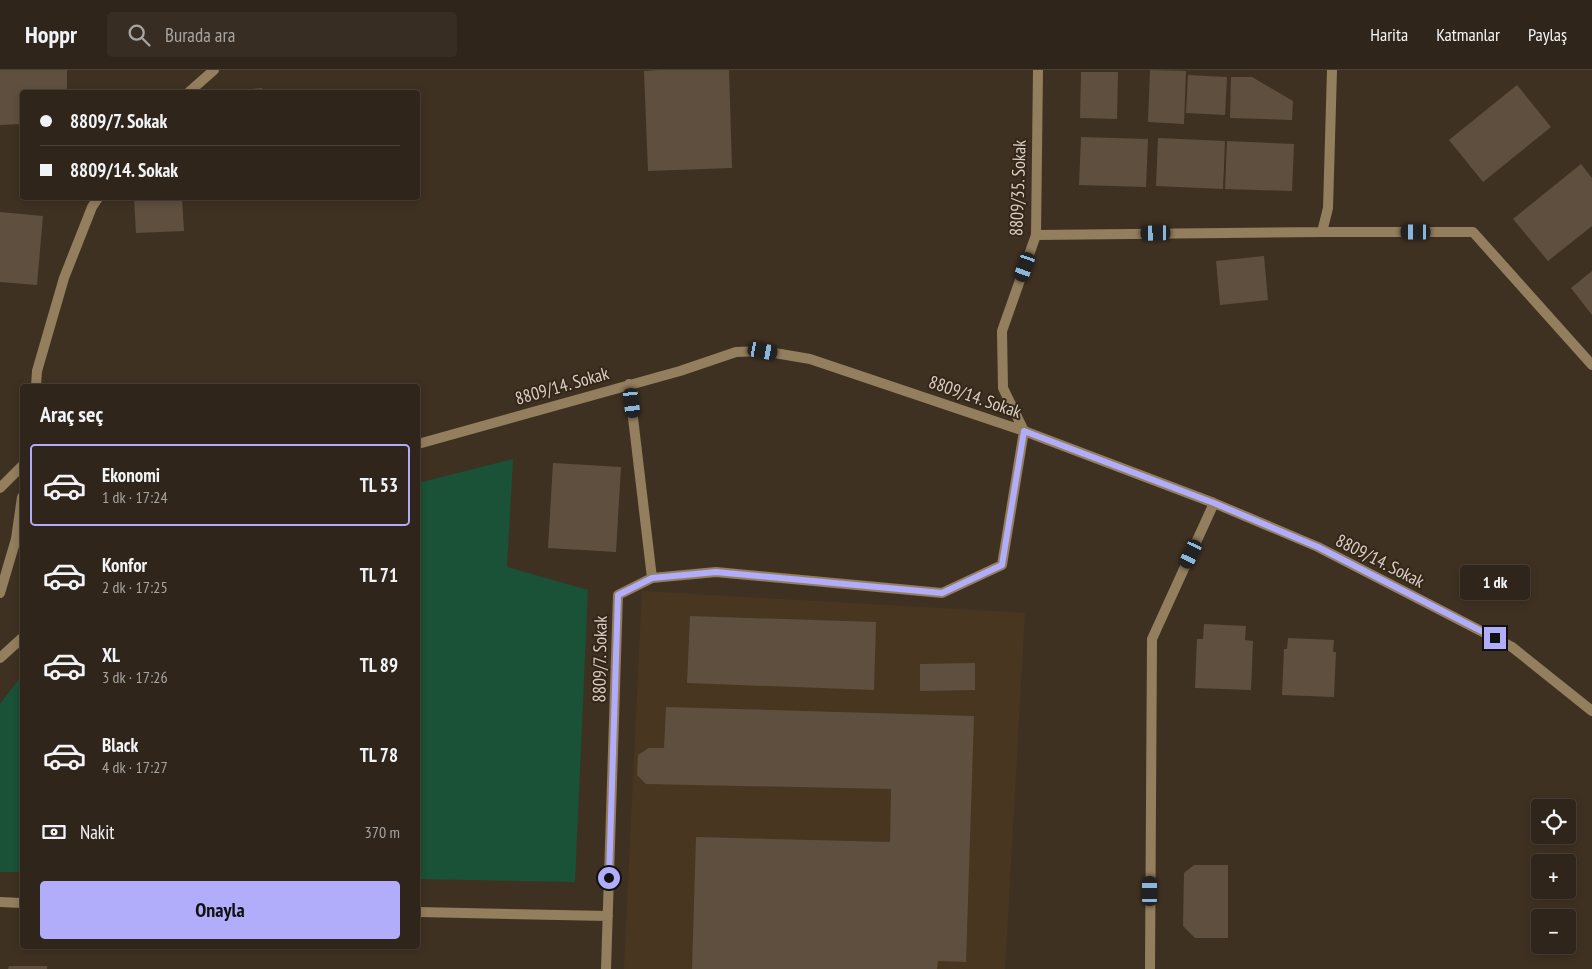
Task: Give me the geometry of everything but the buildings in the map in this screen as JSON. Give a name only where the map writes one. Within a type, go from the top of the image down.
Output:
[{"type":"street","points":[[192,90],[214,70]]},
{"type":"street","name":"8809/35. Sokak","points":[[1024,431],[1003,388],[1002,331],[1036,235],[1038,70]]},
{"type":"street","points":[[1322,232],[1328,208],[1332,70]]},
{"type":"street","points":[[36,384],[37,371],[64,278],[92,207],[97,200]]},
{"type":"street","points":[[1036,235],[1473,232],[1592,365]]},
{"type":"street","name":"8809/14. Sokak","points":[[420,443],[680,371],[736,352],[763,351],[810,359],[1024,431],[1214,503],[1318,547],[1512,647],[1592,711]]},
{"type":"street","points":[[629,384],[652,578]]},
{"type":"street","name":"8809/7. Sokak","points":[[606,969],[618,595],[652,578],[716,572],[942,593],[1002,565],[1024,431]]},
{"type":"street","points":[[0,488],[20,468]]},
{"type":"street","points":[[1150,969],[1152,639],[1214,503]]},
{"type":"street","points":[[0,593],[16,539],[20,511]]},
{"type":"street","points":[[0,658],[20,640]]},
{"type":"street","points":[[0,902],[20,903]]},
{"type":"street","points":[[420,912],[608,916]]},
{"type":"shaded area","points":[[642,591],[1025,613],[1005,969],[624,969]]},
{"type":"green space","points":[[513,459],[507,567],[588,590],[575,882],[420,879],[420,482]]},
{"type":"green space","points":[[20,678],[20,872],[0,872],[0,704]]},
{"type":"route","points":[[609,878],[618,595],[652,578],[716,572],[942,593],[1002,565],[1024,431],[1214,503],[1318,547],[1495,638]]}]
